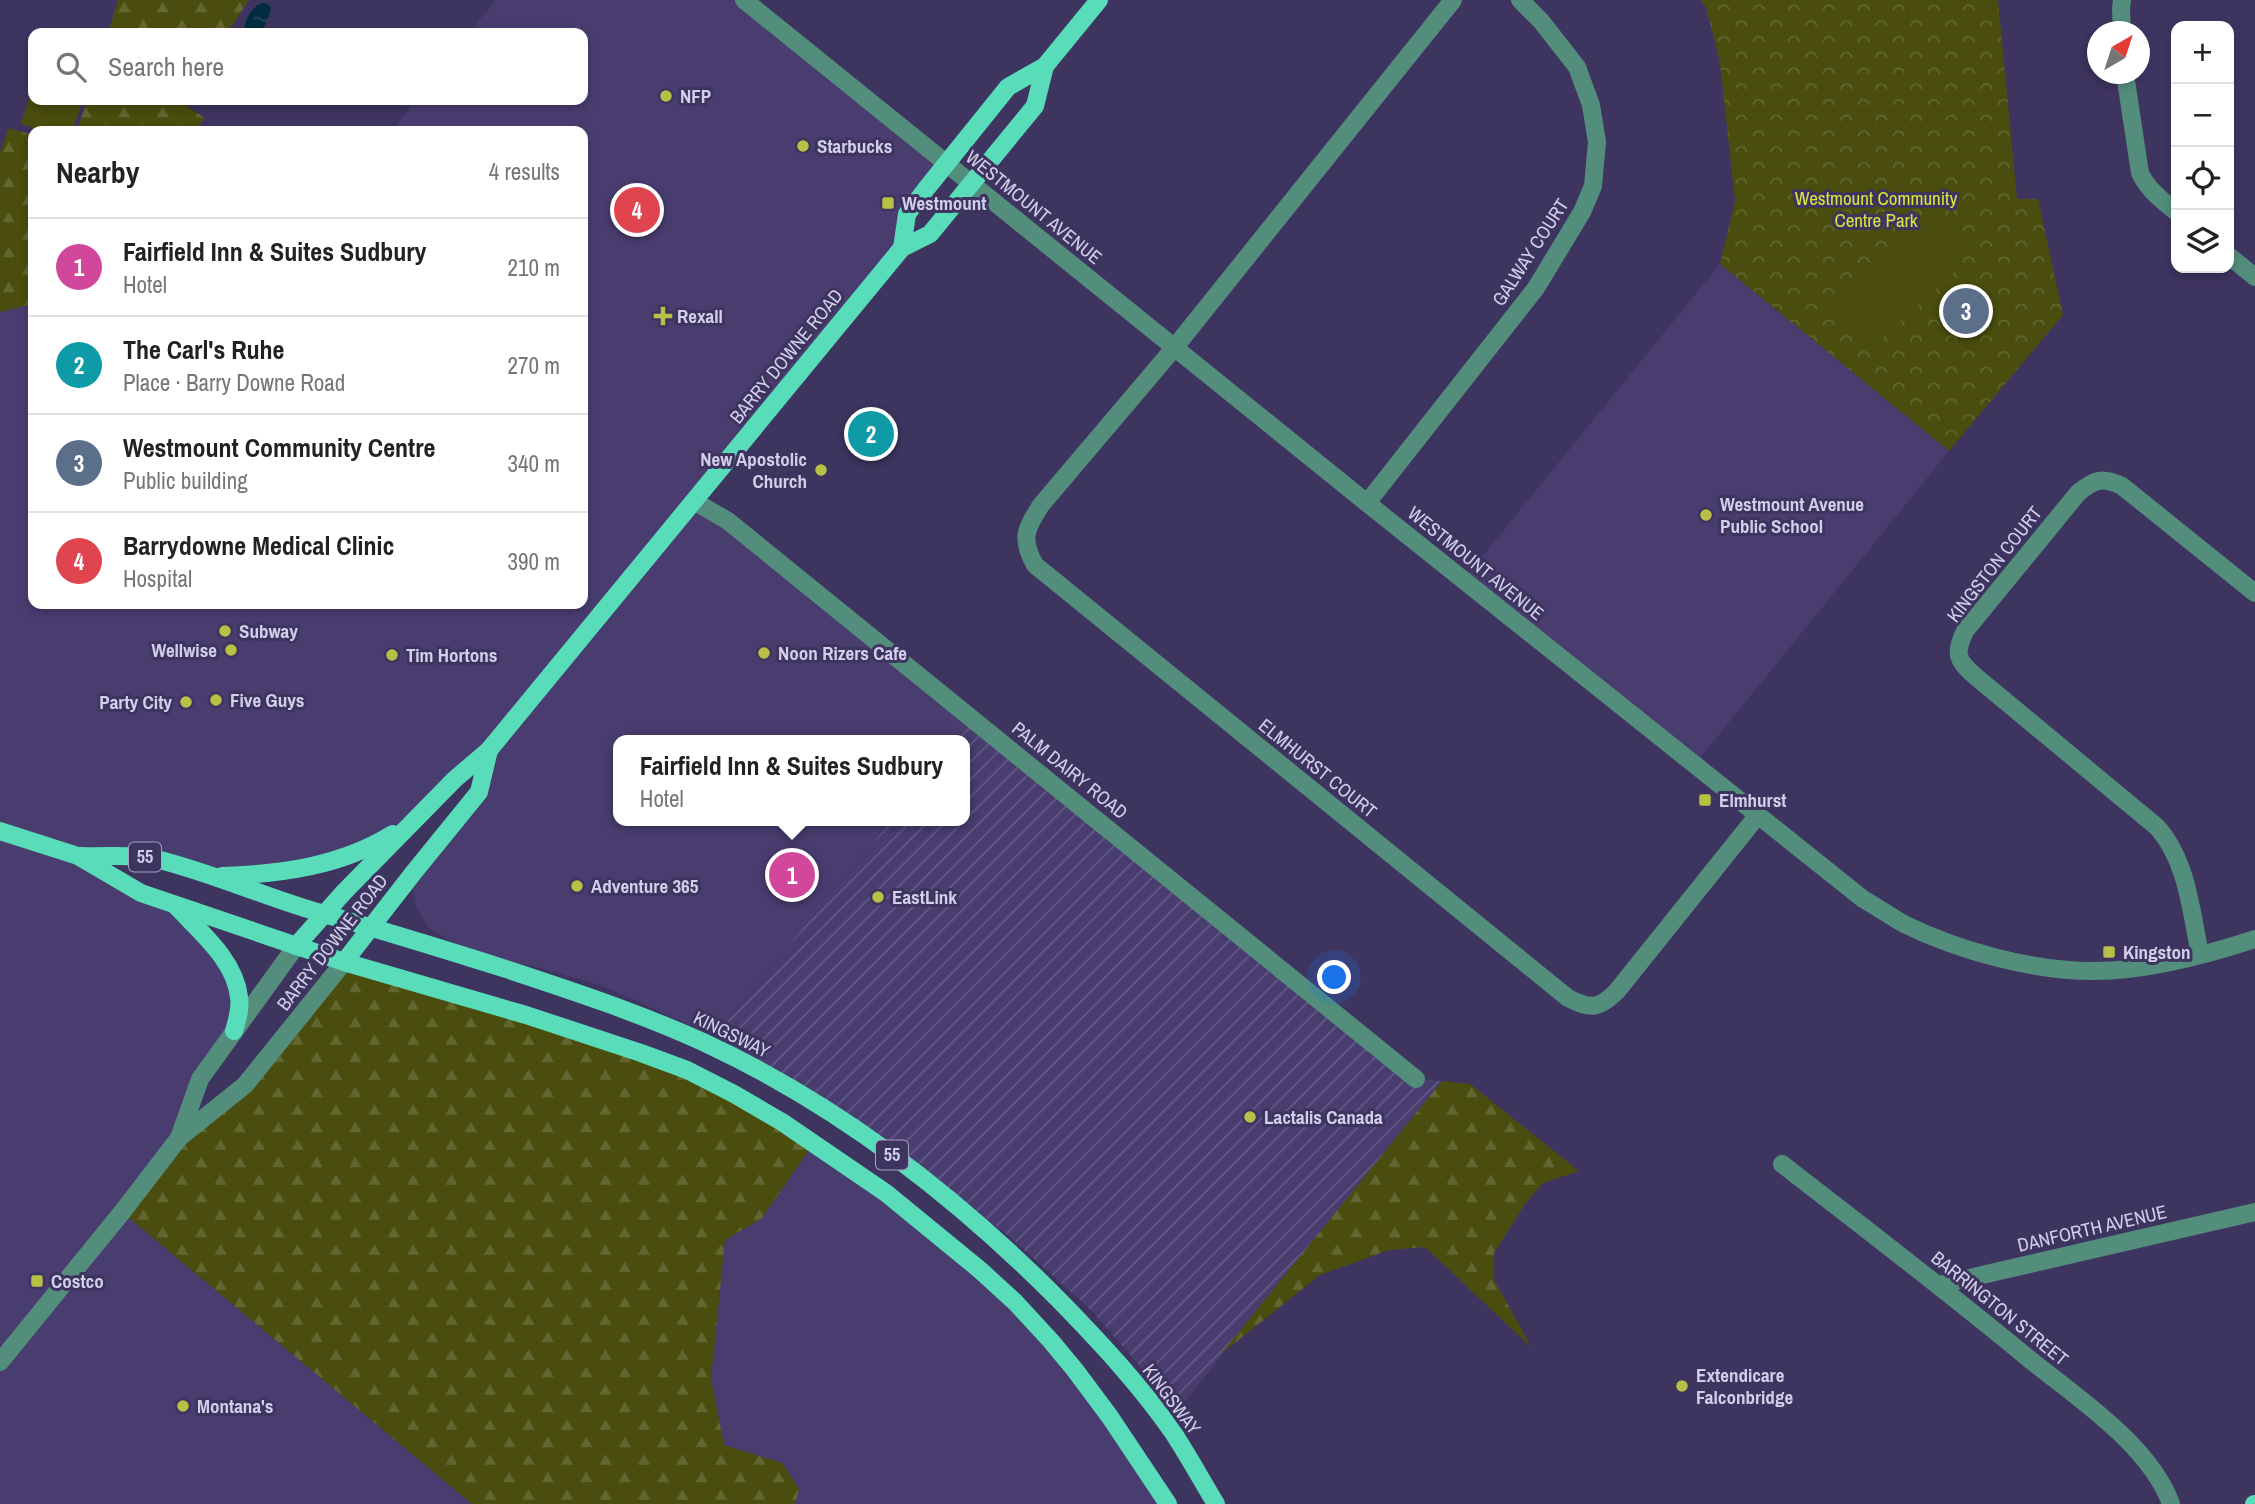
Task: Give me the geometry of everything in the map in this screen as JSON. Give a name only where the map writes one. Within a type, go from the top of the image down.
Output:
[{"type":"main road","name":"BARRY DOWNE ROAD","points":[[902,248],[907,214],[947,163],[1008,87],[1045,66],[1099,0]]},
{"type":"main road","name":"BARRY DOWNE ROAD","points":[[296,946],[344,892],[455,779],[489,750],[902,248],[930,234],[1035,106],[1045,66]]},
{"type":"main road","name":"BARRY DOWNE ROAD","points":[[344,962],[479,792],[489,750]]},
{"type":"main road","points":[[208,876],[287,872],[325,864],[366,848],[414,822]]},
{"type":"main road","name":"KINGSWAY","points":[[0,831],[78,856],[141,893],[344,962],[538,1019],[687,1070],[773,1117],[886,1193],[936,1232],[1015,1302],[1051,1341],[1110,1417],[1168,1504]]},
{"type":"main road","name":"KINGSWAY","points":[[78,856],[153,858],[324,914],[372,926],[558,986],[656,1022],[705,1043],[769,1076],[875,1142],[993,1236],[1094,1336],[1145,1396],[1173,1433],[1215,1501]]},
{"type":"main road","points":[[174,904],[217,951],[236,983],[240,999],[234,1031]]},
{"type":"street","name":"WESTMOUNT AVENUE","points":[[744,0],[1863,899],[1905,924],[1989,956],[2061,970],[2130,968],[2200,954],[2255,939]]},
{"type":"street","points":[[1175,347],[1453,0]]},
{"type":"street","name":"GALWAY COURT","points":[[1367,503],[1536,288],[1582,212],[1593,186],[1597,142],[1591,105],[1577,67],[1521,0]]},
{"type":"street","points":[[2121,21],[2122,0]]},
{"type":"street","points":[[2127,84],[2140,173],[2155,195],[2174,210]]},
{"type":"street","points":[[2234,260],[2255,277]]},
{"type":"street","name":"ELMHURST COURT","points":[[1175,347],[1041,505],[1028,525],[1025,538],[1027,551],[1035,565],[1568,998],[1586,1007],[1604,1004],[1758,815]]},
{"type":"street","name":"KINGSTON COURT","points":[[2200,954],[2181,867],[2167,837],[1975,677],[1958,657],[1958,646],[1965,631],[2078,493],[2090,483],[2106,479],[2122,486],[2255,593]]},
{"type":"street","name":"PALM DAIRY ROAD","points":[[694,501],[728,521],[1416,1079]]},
{"type":"street","name":"BARRY DOWNE ROAD","points":[[179,1138],[200,1079],[296,946]]},
{"type":"street","name":"BARRY DOWNE ROAD","points":[[0,1362],[179,1138],[245,1085],[344,962]]},
{"type":"street","name":"BARRINGTON STREET","points":[[1782,1164],[1939,1285],[2141,1453],[2158,1476],[2171,1504]]},
{"type":"street","name":"DANFORTH AVENUE","points":[[1939,1285],[2255,1212]]},
{"type":"shaded area","points":[[496,0],[741,0],[945,163],[905,213],[902,248],[697,495],[975,719],[962,735],[613,735],[613,826],[887,826],[714,1036],[605,987],[534,966],[471,956],[428,927],[417,908],[413,890],[415,872],[480,793],[488,750],[387,838],[248,875],[153,858],[80,856],[173,905],[216,952],[232,988],[234,1031],[179,1138],[122,1212],[472,1504],[0,1504],[0,312],[28,305],[28,609],[588,609],[588,126],[395,126],[412,105],[588,105],[588,28],[473,28]]},
{"type":"shaded area","name":"Westmount Avenue Public School","points":[[1720,264],[1949,451],[1696,763],[1464,579]]},
{"type":"shaded area","points":[[975,719],[1419,1079],[1442,1081],[1178,1410],[1092,1311],[1010,1237],[939,1180],[793,1079],[714,1036],[887,826],[970,826],[970,735],[962,735]]},
{"type":"shaded area","points":[[813,1144],[1014,1302],[1166,1504],[795,1504],[799,1489],[782,1463],[724,1445],[711,1379],[725,1240],[762,1218]]},
{"type":"green space","points":[[118,0],[249,0],[230,28],[110,28]]},
{"type":"green space","name":"Westmount Community Centre Park","points":[[1701,0],[1998,0],[2017,199],[2038,199],[2063,315],[1949,451],[1720,264],[1735,201],[1720,63],[1706,7]]},
{"type":"green space","points":[[28,101],[28,105],[81,105],[74,126],[21,124]]},
{"type":"green space","points":[[85,105],[185,105],[205,118],[199,126],[79,126]]},
{"type":"green space","points":[[9,128],[28,134],[28,305],[0,312],[0,152]]},
{"type":"green space","points":[[1929,215],[1959,246],[1964,256],[1963,262],[1877,343],[1870,345],[1862,341],[1833,310],[1832,300],[1835,293],[1920,216]]},
{"type":"green space","points":[[344,962],[640,1055],[813,1144],[762,1218],[725,1240],[711,1379],[724,1445],[782,1463],[799,1489],[795,1504],[472,1504],[122,1212],[179,1138],[246,1086]]},
{"type":"green space","points":[[1442,1081],[1470,1084],[1579,1171],[1543,1183],[1525,1204],[1494,1253],[1493,1278],[1532,1348],[1425,1247],[1389,1250],[1320,1275],[1221,1354]]},
{"type":"water","points":[[266,3],[271,7],[265,24],[263,28],[244,28],[248,17],[255,7]]},
{"type":"place","name":"NFP","points":[[666,96]]},
{"type":"place","name":"Starbucks","points":[[803,146]]},
{"type":"place","name":"Westmount","points":[[888,203]]},
{"type":"place","name":"Barrydowne Medical Clinic","points":[[637,210]]},
{"type":"place","name":"Westmount Community Centre","points":[[1966,311]]},
{"type":"place","name":"Rexall","points":[[663,316]]},
{"type":"place","name":"The Carl's Ruhe","points":[[871,434]]},
{"type":"place","name":"New Apostolic Church","points":[[821,470]]},
{"type":"place","name":"Westmount Avenue Public School","points":[[1706,515]]},
{"type":"place","name":"Subway","points":[[225,631]]},
{"type":"place","name":"Wellwise","points":[[231,650]]},
{"type":"place","name":"Noon Rizers Cafe","points":[[764,653]]},
{"type":"place","name":"Tim Hortons","points":[[392,655]]},
{"type":"place","name":"Five Guys","points":[[216,700]]},
{"type":"place","name":"Party City","points":[[186,702]]},
{"type":"place","name":"Elmhurst","points":[[1705,800]]},
{"type":"place","name":"Fairfield Inn & Suites Sudbury","points":[[792,875]]},
{"type":"place","name":"Adventure 365","points":[[577,886]]},
{"type":"place","name":"EastLink","points":[[878,897]]},
{"type":"place","name":"Kingston","points":[[2109,952]]},
{"type":"place","name":"Lactalis Canada","points":[[1250,1117]]},
{"type":"place","name":"Costco","points":[[37,1281]]},
{"type":"place","name":"Extendicare Falconbridge","points":[[1682,1386]]},
{"type":"place","name":"Montana's","points":[[183,1406]]}]
